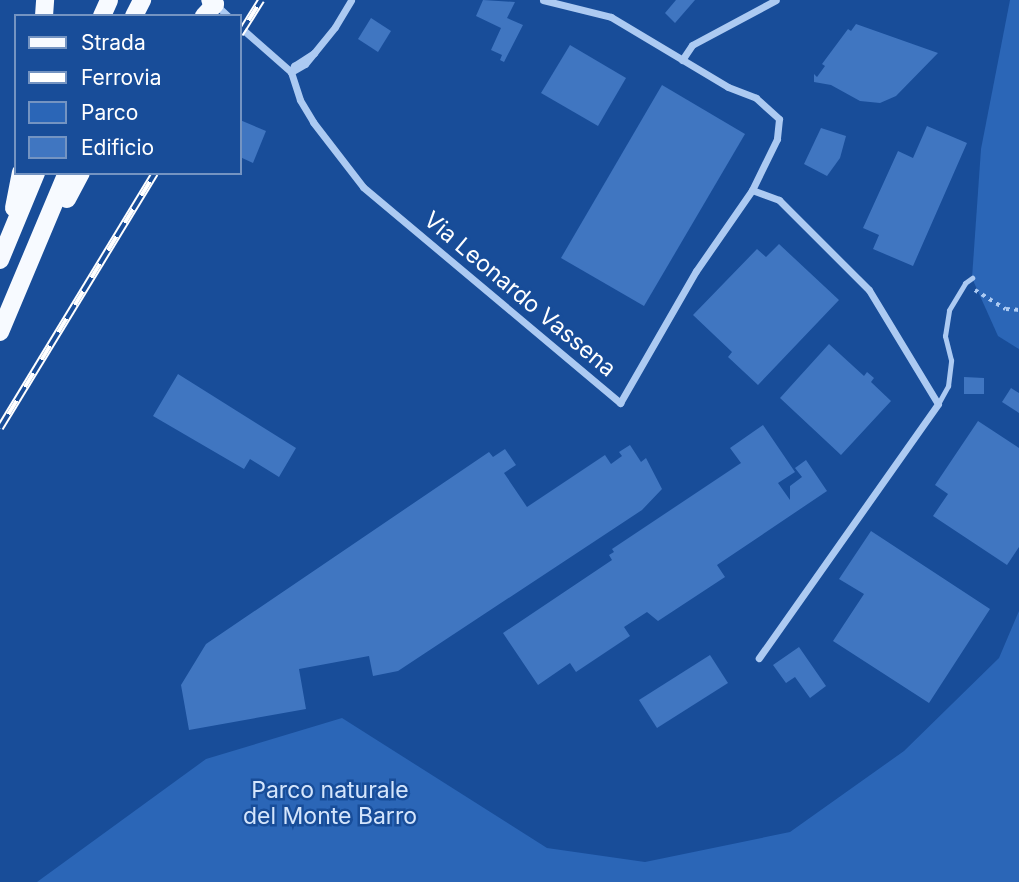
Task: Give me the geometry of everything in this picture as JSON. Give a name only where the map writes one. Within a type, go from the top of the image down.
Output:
[{"type":"main road","points":[[8,241],[20,175]]},
{"type":"main road","points":[[0,260],[35,175]]},
{"type":"main road","points":[[0,332],[66,175]]},
{"type":"main road","points":[[34,256],[80,175]]},
{"type":"street","points":[[242,29],[291,72],[305,64],[335,27],[351,0]]},
{"type":"street","points":[[543,0],[611,17],[728,87],[756,98],[779,119],[776,139],[752,190],[779,200],[869,290],[938,404],[759,658]]},
{"type":"street","points":[[682,60],[692,45],[776,0]]},
{"type":"street","name":"Via Leonardo Vassena","points":[[291,72],[300,100],[313,122],[363,187],[620,403],[696,271],[752,190]]},
{"type":"lane","points":[[938,404],[948,386],[951,360],[945,337],[949,310],[965,284],[972,278]]},
{"type":"path","points":[[965,284],[1006,309],[1019,310]]},
{"type":"green space","points":[[1010,0],[1019,0],[1019,349],[998,336],[972,278],[981,149]]},
{"type":"green space","name":"Parco naturale del Monte Barro","points":[[1019,611],[1019,882],[37,882],[206,759],[342,718],[547,848],[645,862],[790,832],[904,751],[999,658]]},
{"type":"building","points":[[483,0],[515,2],[507,18],[523,25],[504,62],[500,60],[502,55],[491,50],[501,28],[476,16]]},
{"type":"building","points":[[676,0],[695,0],[675,23],[665,13]]},
{"type":"building","points":[[371,18],[391,31],[378,52],[358,39]]},
{"type":"building","points":[[856,24],[938,53],[896,96],[880,103],[860,101],[831,85],[814,82],[814,74],[817,77],[825,66],[822,64],[848,29],[851,31]]},
{"type":"building","points":[[570,45],[626,78],[598,126],[541,93]]},
{"type":"building","points":[[662,85],[745,134],[644,306],[561,258]]},
{"type":"building","points":[[242,121],[266,131],[253,163],[242,158]]},
{"type":"building","points":[[927,126],[967,143],[913,266],[873,249],[879,235],[863,228],[898,151],[913,158]]},
{"type":"building","points":[[821,128],[846,136],[840,158],[827,176],[804,164]]},
{"type":"building","points":[[779,244],[839,300],[758,385],[728,357],[732,352],[693,315],[757,249],[766,257]]},
{"type":"building","points":[[829,344],[864,376],[867,372],[874,378],[871,382],[891,401],[841,455],[780,398]]},
{"type":"building","points":[[178,374],[296,448],[279,477],[250,459],[244,469],[153,416]]},
{"type":"building","points":[[964,377],[984,378],[984,394],[964,394]]},
{"type":"building","points":[[1011,388],[1019,393],[1019,413],[1002,402]]},
{"type":"building","points":[[978,421],[1019,448],[1019,547],[1007,565],[933,516],[948,494],[935,485]]},
{"type":"building","points":[[763,425],[795,472],[778,483],[790,500],[790,486],[802,477],[795,468],[806,460],[827,491],[717,565],[725,577],[658,621],[647,612],[624,627],[630,636],[576,672],[570,663],[538,685],[503,633],[612,560],[609,555],[614,552],[612,549],[741,463],[730,448]]},
{"type":"building","points":[[630,445],[641,462],[646,458],[662,489],[642,510],[398,671],[373,676],[369,656],[299,669],[306,709],[189,730],[181,685],[206,644],[489,452],[493,457],[505,449],[516,465],[504,473],[527,507],[605,455],[611,464],[622,456],[619,452]]},
{"type":"building","points":[[871,531],[990,609],[929,703],[833,641],[864,594],[839,579]]},
{"type":"building","points":[[799,647],[826,686],[810,698],[795,677],[786,683],[773,665]]},
{"type":"building","points":[[710,655],[728,683],[657,728],[639,700]]},
{"type":"railway","points":[[242,31],[261,0]]},
{"type":"railway","points":[[0,428],[154,175]]}]
